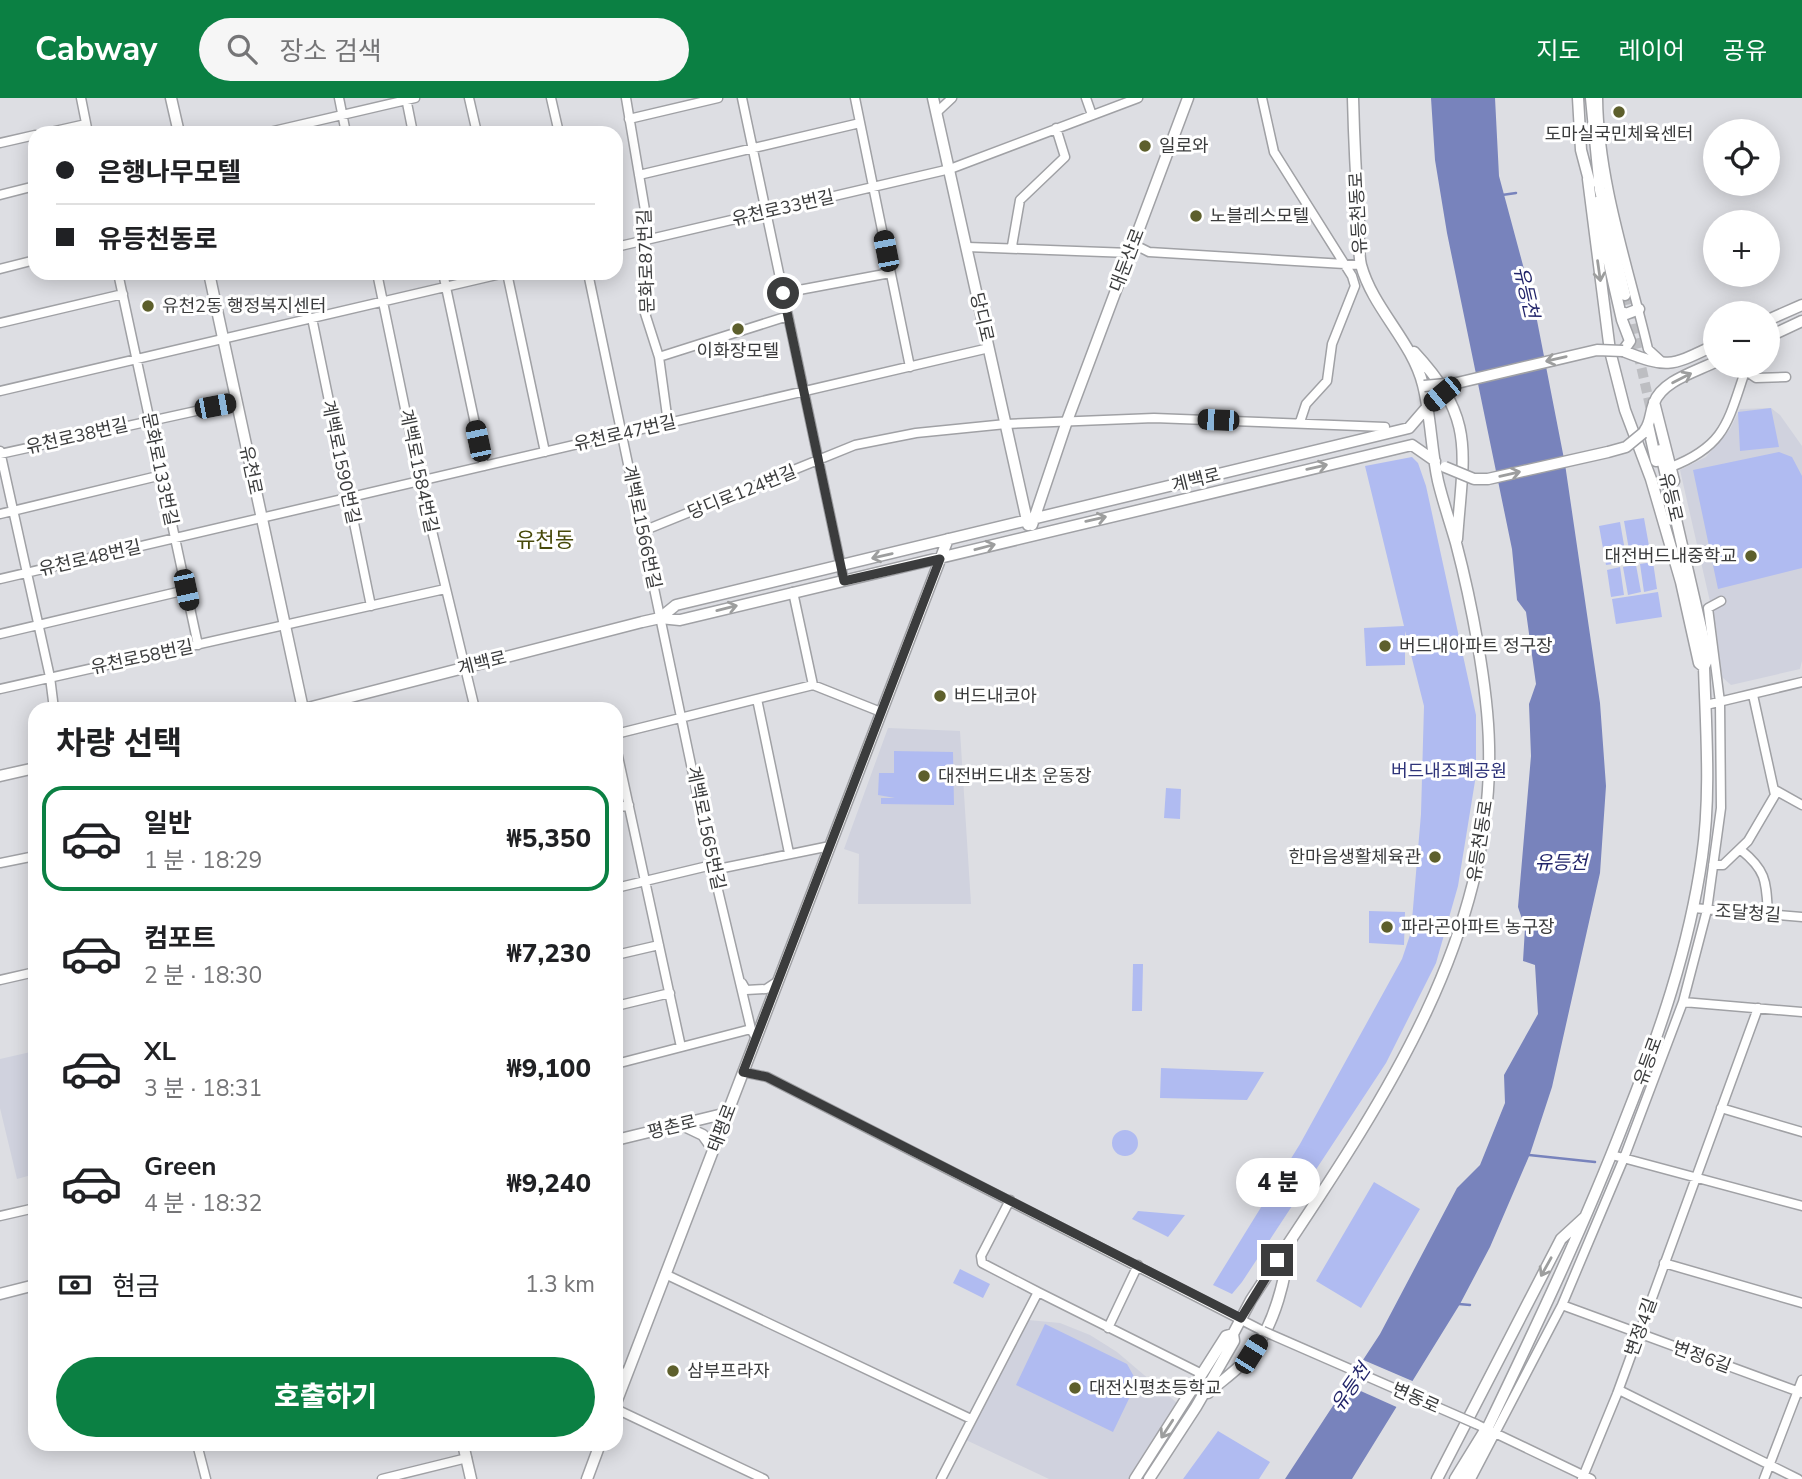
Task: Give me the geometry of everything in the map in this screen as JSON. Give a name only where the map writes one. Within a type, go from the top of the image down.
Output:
[{"type":"main road","points":[[171,98],[177,126]]},
{"type":"main road","name":"당디로","points":[[933,98],[1006,424],[1031,520],[1030,536]]},
{"type":"main road","name":"대둔산로","points":[[1031,520],[1188,98]]},
{"type":"main road","name":"유등천동로","points":[[1149,1479],[1196,1407],[1234,1341],[1233,1334],[1241,1318],[1377,1103],[1425,1017],[1459,936],[1474,887],[1484,834],[1489,748],[1486,702],[1457,546],[1433,459],[1428,406],[1419,368],[1361,265],[1353,98]]},
{"type":"main road","points":[[1578,98],[1581,150],[1620,311],[1630,341],[1623,351]]},
{"type":"main road","points":[[1591,98],[1600,190],[1625,295]]},
{"type":"main road","points":[[1588,178],[1609,352],[1681,582]]},
{"type":"main road","name":"유천로","points":[[210,280],[301,702]]},
{"type":"main road","points":[[1780,314],[1802,304]]},
{"type":"main road","points":[[1620,311],[1626,314],[1639,309]]},
{"type":"main road","points":[[1780,331],[1802,321]]},
{"type":"main road","points":[[1404,340],[1447,390],[1459,415],[1462,439],[1457,546]]},
{"type":"main road","name":"계백로","points":[[660,618],[676,605],[1409,428],[1428,406],[1457,383],[1597,350],[1623,351],[1654,363],[1672,365]]},
{"type":"main road","points":[[1672,365],[1703,351]]},
{"type":"main road","points":[[1681,582],[1646,429],[1654,402],[1671,383],[1703,368]]},
{"type":"main road","points":[[1424,386],[1457,383]]},
{"type":"main road","points":[[1654,402],[1702,607],[1703,632]]},
{"type":"main road","name":"계백로","points":[[330,702],[660,618],[680,620],[1412,444],[1445,467],[1474,479],[1488,479],[1617,449],[1638,439],[1646,429]]},
{"type":"main road","points":[[1651,442],[1664,438]]},
{"type":"main road","name":"유등로","points":[[1464,1479],[1491,1431],[1612,1155],[1670,998],[1703,856],[1707,792],[1704,667],[1708,658],[1660,450]]},
{"type":"main road","name":"태평로","points":[[623,1385],[743,1072],[754,1033],[778,981],[948,539]]},
{"type":"main road","name":"유등로","points":[[1681,582],[1699,663],[1704,667]]},
{"type":"main road","points":[[0,776],[28,770]]},
{"type":"main road","name":"평촌로","points":[[623,1138],[727,1114]]},
{"type":"main road","points":[[681,1125],[703,1135],[713,1149]]},
{"type":"main road","points":[[1437,1479],[1561,1239],[1588,1214]]},
{"type":"main road","points":[[1196,1407],[1251,1354],[1265,1333],[1279,1295],[1290,1240]]},
{"type":"main road","points":[[0,1294],[28,1287]]},
{"type":"main road","name":"유등천동로","points":[[1135,1479],[1226,1336],[1233,1334]]},
{"type":"main road","name":"유등로","points":[[1455,1479],[1491,1431]]},
{"type":"main road","points":[[465,1451],[471,1479]]},
{"type":"main road","points":[[587,1479],[597,1451]]},
{"type":"street","points":[[81,98],[86,126]]},
{"type":"street","points":[[339,98],[344,126]]},
{"type":"street","points":[[469,98],[475,126]]},
{"type":"street","points":[[551,98],[557,126]]},
{"type":"street","name":"문화로87번길","points":[[626,98],[648,222],[643,307],[659,357],[668,423]]},
{"type":"street","points":[[629,119],[718,98]]},
{"type":"street","points":[[742,98],[844,581]]},
{"type":"street","points":[[855,98],[910,367]]},
{"type":"street","points":[[937,112],[952,98]]},
{"type":"street","points":[[1086,98],[1092,115]]},
{"type":"street","name":"유천로33번길","points":[[623,245],[950,169],[1126,100],[1138,98]]},
{"type":"street","points":[[1262,98],[1274,152],[1344,263],[1355,286],[1332,344],[1327,381],[1306,404],[1300,422]]},
{"type":"street","points":[[1598,98],[1601,141],[1610,188],[1639,309],[1652,355],[1672,365]]},
{"type":"street","points":[[295,126],[409,99],[412,126]]},
{"type":"street","points":[[639,175],[860,123]]},
{"type":"street","points":[[1012,246],[1020,200],[1065,157],[1056,128]]},
{"type":"street","points":[[0,143],[28,137]]},
{"type":"street","points":[[0,195],[28,189]]},
{"type":"street","points":[[967,247],[1131,248],[1149,252],[1361,265]]},
{"type":"street","points":[[0,269],[28,262]]},
{"type":"street","points":[[783,293],[890,273]]},
{"type":"street","name":"문화로133번길","points":[[120,280],[198,645]]},
{"type":"street","name":"계백로1584번길","points":[[379,280],[420,481],[473,702]]},
{"type":"street","points":[[444,280],[484,466]]},
{"type":"street","points":[[0,391],[476,280]]},
{"type":"street","points":[[508,280],[545,452]]},
{"type":"street","name":"계백로1566번길","points":[[589,280],[660,618]]},
{"type":"street","points":[[0,323],[123,294]]},
{"type":"street","points":[[659,357],[788,316]]},
{"type":"street","name":"계백로1590번길","points":[[312,318],[371,606]]},
{"type":"street","name":"유천로47번길","points":[[262,518],[989,348]]},
{"type":"street","points":[[1780,377],[1786,377]]},
{"type":"street","points":[[1671,467],[1700,456],[1717,439],[1739,393],[1743,378]]},
{"type":"street","name":"유천로38번길","points":[[0,453],[237,402]]},
{"type":"street","points":[[1006,424],[1154,418],[1385,427]]},
{"type":"street","name":"당디로124번길","points":[[643,531],[855,445],[1006,424]]},
{"type":"street","points":[[0,453],[11,512],[50,677],[53,702]]},
{"type":"street","points":[[0,514],[162,475]]},
{"type":"street","name":"유천로48번길","points":[[0,579],[262,518]]},
{"type":"street","points":[[285,626],[445,589]]},
{"type":"street","points":[[0,634],[186,590]]},
{"type":"street","points":[[793,592],[813,685]]},
{"type":"street","points":[[1471,1479],[1491,1431],[1562,1305],[1624,1158],[1683,1002],[1707,909],[1721,808],[1720,702],[1708,608],[1721,601]]},
{"type":"street","name":"계백로1565번길","points":[[660,618],[712,864],[754,1033]]},
{"type":"street","name":"유천로58번길","points":[[0,689],[285,626]]},
{"type":"street","points":[[1706,705],[1802,682]]},
{"type":"street","points":[[623,732],[813,685],[881,712]]},
{"type":"street","points":[[1713,865],[1723,865],[1741,849],[1775,790],[1753,695]]},
{"type":"street","points":[[757,699],[789,853]]},
{"type":"street","points":[[623,778],[681,1047]]},
{"type":"street","points":[[1775,790],[1802,805]]},
{"type":"street","points":[[623,806],[629,805]]},
{"type":"street","points":[[623,886],[712,864],[723,868],[830,846]]},
{"type":"street","points":[[1741,849],[1759,865],[1764,875],[1768,914]]},
{"type":"street","points":[[0,863],[28,857]]},
{"type":"street","name":"조달청길","points":[[1693,908],[1802,917]]},
{"type":"street","points":[[623,953],[659,945]]},
{"type":"street","points":[[0,980],[28,974]]},
{"type":"street","points":[[740,982],[746,990],[765,989],[778,981]]},
{"type":"street","points":[[623,1004],[670,993]]},
{"type":"street","points":[[1683,1002],[1802,1012]]},
{"type":"street","name":"변정4길","points":[[1586,1478],[1758,1008]]},
{"type":"street","points":[[623,1062],[681,1047],[754,1033]]},
{"type":"street","points":[[743,1072],[767,1077],[1241,1318]]},
{"type":"street","points":[[1721,1108],[1802,1132]]},
{"type":"street","points":[[1612,1155],[1802,1206]]},
{"type":"street","points":[[1010,1200],[981,1256],[982,1263],[1202,1374]]},
{"type":"street","points":[[0,1216],[28,1210]]},
{"type":"street","points":[[1664,1263],[1802,1303]]},
{"type":"street","points":[[1108,1328],[1138,1265]]},
{"type":"street","points":[[665,1274],[971,1419]]},
{"type":"street","points":[[941,1479],[1038,1292]]},
{"type":"street","name":"변정6길","points":[[1562,1305],[1800,1392]]},
{"type":"street","name":"변동로","points":[[1241,1318],[1263,1331],[1476,1424],[1586,1478]]},
{"type":"street","points":[[623,1376],[625,1380]]},
{"type":"street","points":[[1764,1479],[1800,1392],[1802,1380]]},
{"type":"street","points":[[1619,1390],[1798,1479]]},
{"type":"street","points":[[623,1412],[764,1479]]},
{"type":"street","points":[[199,1451],[206,1479]]},
{"type":"street","points":[[385,1479],[467,1458]]},
{"type":"shaded area","name":"대전버드내중학교","points":[[1771,408],[1780,415],[1802,446],[1802,661],[1800,669],[1731,685],[1722,677],[1716,628],[1680,470],[1706,457],[1730,429],[1740,409]]},
{"type":"shaded area","points":[[888,728],[960,731],[971,904],[858,904],[859,854],[844,849]]},
{"type":"shaded area","points":[[28,1053],[28,1176],[17,1179],[0,1108],[0,1059]]},
{"type":"shaded area","name":"대전신평초등학교","points":[[1028,1320],[1060,1323],[1090,1335],[1117,1352],[1177,1403],[1130,1479],[1049,1479],[966,1440]]},
{"type":"green space","points":[[1771,408],[1779,447],[1740,451],[1738,412]]},
{"type":"green space","points":[[1779,452],[1792,457],[1802,476],[1802,568],[1718,589],[1693,470]]},
{"type":"green space","name":"버드내조폐공원","points":[[1412,457],[1418,463],[1426,486],[1476,715],[1476,775],[1458,886],[1436,963],[1386,1063],[1232,1294],[1213,1285],[1300,1144],[1402,959],[1411,932],[1421,814],[1424,706],[1405,631],[1405,665],[1366,666],[1364,628],[1404,626],[1365,466]]},
{"type":"green space","points":[[1644,518],[1651,557],[1631,561],[1624,521]]},
{"type":"green space","points":[[1620,522],[1627,562],[1606,565],[1599,526]]},
{"type":"green space","points":[[1653,562],[1657,589],[1644,592],[1640,564]]},
{"type":"green space","points":[[1636,565],[1641,592],[1628,595],[1623,567]]},
{"type":"green space","points":[[1620,567],[1624,595],[1611,597],[1607,570]]},
{"type":"green space","points":[[1658,592],[1662,617],[1616,624],[1612,599]]},
{"type":"green space","name":"대전버드내초 운동장","points":[[894,751],[953,752],[954,805],[881,804],[881,798],[895,798],[878,795],[879,773],[894,773]]},
{"type":"green space","points":[[1166,788],[1181,789],[1180,819],[1164,818]]},
{"type":"green space","name":"파라곤아파트 농구장","points":[[1369,911],[1405,912],[1404,945],[1369,943]]},
{"type":"green space","points":[[1133,964],[1143,964],[1142,1011],[1132,1011]]},
{"type":"green space","points":[[1161,1068],[1264,1072],[1247,1100],[1160,1098]]},
{"type":"green space","points":[[1125,1130],[1134,1134],[1138,1143],[1134,1152],[1125,1156],[1116,1152],[1112,1143],[1116,1134]]},
{"type":"green space","points":[[1374,1182],[1420,1209],[1361,1308],[1316,1281]]},
{"type":"green space","points":[[1138,1211],[1185,1215],[1168,1237],[1132,1219]]},
{"type":"green space","points":[[960,1269],[990,1284],[983,1298],[953,1283]]},
{"type":"green space","points":[[1045,1324],[1127,1364],[1137,1382],[1113,1432],[1016,1385]]},
{"type":"green space","points":[[1218,1431],[1270,1462],[1259,1479],[1183,1479]]},
{"type":"water","name":"유등천","points":[[1431,98],[1495,98],[1499,176],[1535,310],[1565,464],[1600,703],[1606,786],[1600,873],[1552,1087],[1530,1154],[1490,1247],[1460,1304],[1352,1479],[1285,1479],[1380,1334],[1457,1188],[1480,1165],[1505,1103],[1504,1075],[1538,1014],[1535,965],[1523,961],[1525,928],[1518,907],[1531,756],[1529,704],[1536,684],[1526,612],[1517,600],[1512,549],[1447,233],[1435,160]]},
{"type":"pier","points":[[1361,1359],[1417,1383],[1401,1409],[1345,1384]]},
{"type":"waterway","points":[[1502,195],[1516,193]]},
{"type":"waterway","points":[[1529,1155],[1595,1162]]},
{"type":"waterway","points":[[1459,1304],[1470,1305]]},
{"type":"tunnel","points":[[1625,295],[1660,450]]},
{"type":"place","name":"도마실국민체육센터","points":[[1619,112]]},
{"type":"place","name":"일로와","points":[[1145,146]]},
{"type":"place","name":"노블레스모텔","points":[[1196,216]]},
{"type":"place","name":"유천2동 행정복지센터","points":[[148,306]]},
{"type":"place","name":"이화장모텔","points":[[738,329]]},
{"type":"place","name":"대전버드내중학교","points":[[1751,556]]},
{"type":"place","name":"버드내아파트 정구장","points":[[1385,646]]},
{"type":"place","name":"버드내코아","points":[[940,696]]},
{"type":"place","name":"대전버드내초 운동장","points":[[924,776]]},
{"type":"place","name":"한마음생활체육관","points":[[1435,857]]},
{"type":"place","name":"파라곤아파트 농구장","points":[[1387,927]]},
{"type":"place","name":"삼부프라자","points":[[673,1371]]},
{"type":"place","name":"대전신평초등학교","points":[[1075,1388]]},
{"type":"district","name":"유천동","points":[[545,540]]},
{"type":"route","points":[[783,293],[844,581],[940,559],[743,1072],[767,1077],[1241,1318],[1277,1260]]}]
